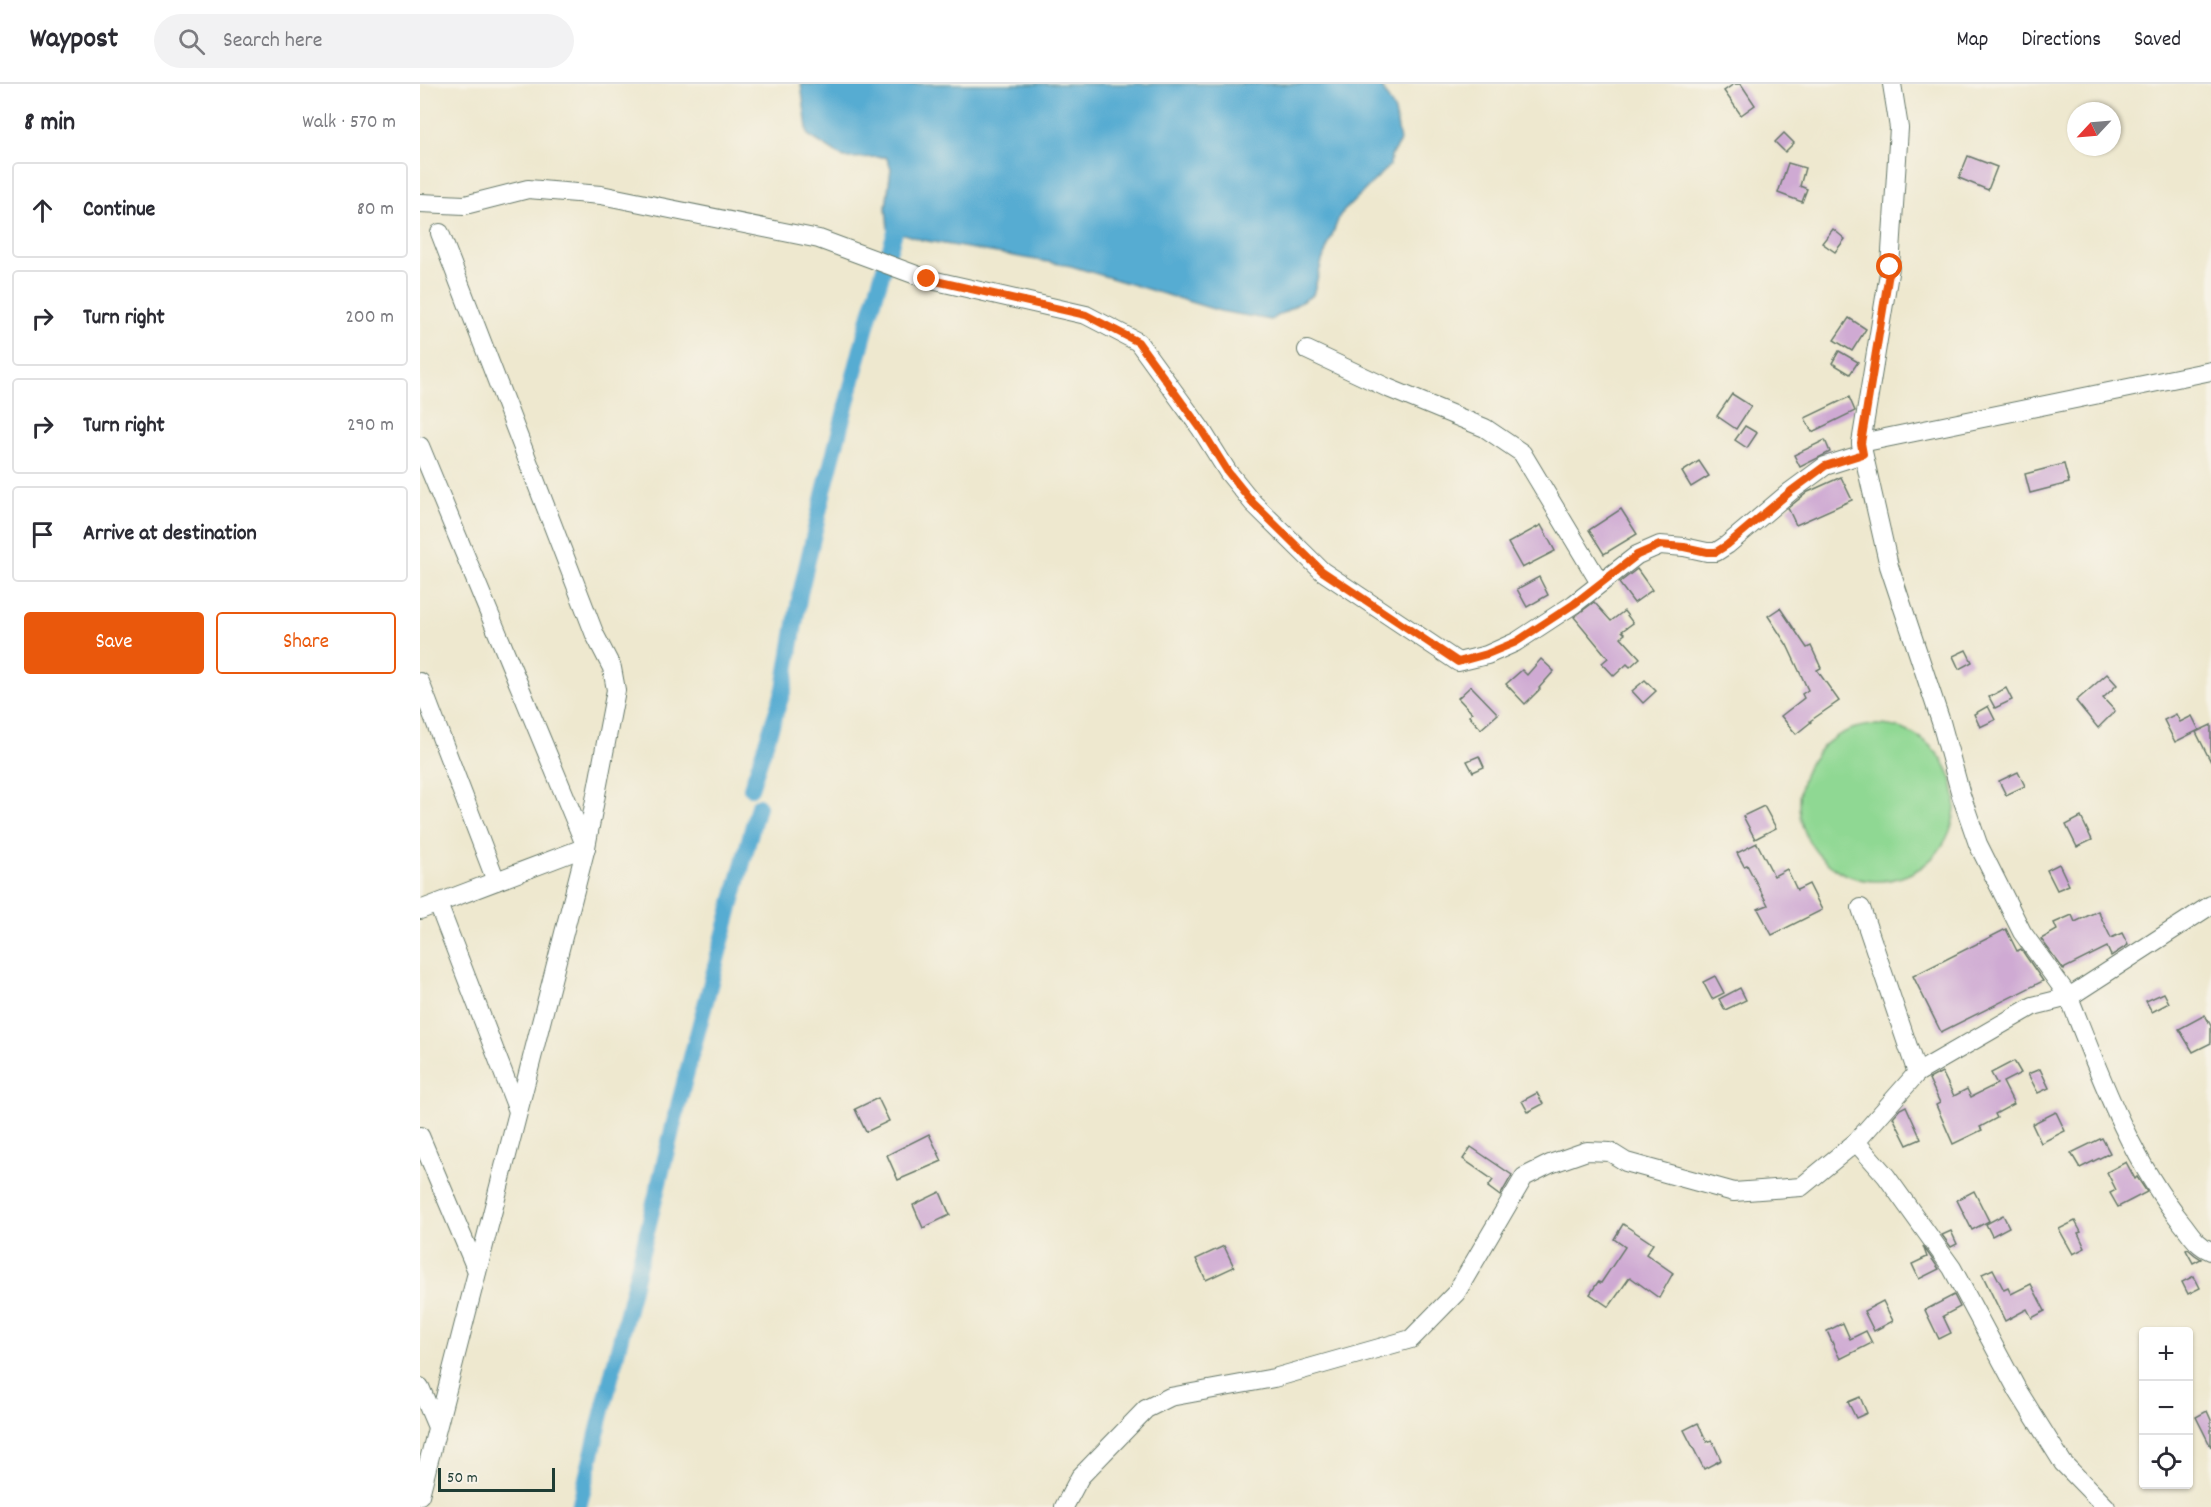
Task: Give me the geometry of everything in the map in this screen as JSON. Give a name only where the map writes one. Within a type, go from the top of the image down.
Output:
[{"type":"street","points":[[420,202],[465,205],[528,189],[601,195],[819,239],[927,279],[1086,315],[1138,342],[1201,429],[1228,472],[1253,503],[1322,571],[1458,662],[1487,654],[1516,642],[1574,604],[1637,555],[1660,545],[1716,552],[1825,466],[1863,454],[1861,443],[1890,267],[1899,128],[1892,84]]},
{"type":"street","points":[[420,1495],[586,847],[616,690],[612,668],[596,635],[440,233]]},
{"type":"street","points":[[1307,350],[1388,388],[1485,428],[1522,453],[1600,584]]},
{"type":"street","points":[[1861,443],[2211,371]]},
{"type":"street","points":[[1861,443],[1889,566],[1941,722],[1961,795],[1978,844],[2022,932],[2069,997],[2114,1109],[2162,1198],[2201,1247],[2211,1251]]},
{"type":"street","points":[[420,446],[586,847]]},
{"type":"street","points":[[420,682],[496,881]]},
{"type":"street","points":[[420,910],[586,847]]},
{"type":"street","points":[[438,904],[518,1111]]},
{"type":"street","points":[[1064,1507],[1080,1477],[1104,1455],[1146,1409],[1170,1397],[1274,1378],[1411,1339],[1456,1293],[1524,1177],[1550,1164],[1587,1151],[1610,1152],[1626,1162],[1734,1192],[1801,1187],[1856,1142],[1917,1073],[2033,1006],[2069,997],[2211,905]]},
{"type":"street","points":[[1861,908],[1917,1073]]},
{"type":"street","points":[[420,1136],[477,1271]]},
{"type":"street","points":[[1856,1142],[1886,1176],[1952,1268],[2018,1391],[2063,1463],[2106,1507]]},
{"type":"street","points":[[420,1387],[437,1427]]},
{"type":"green space","points":[[1877,725],[1892,726],[1907,731],[1932,748],[1949,773],[1954,788],[1954,818],[1949,833],[1932,858],[1907,875],[1892,880],[1877,881],[1862,880],[1847,875],[1822,858],[1805,833],[1800,818],[1799,803],[1800,788],[1805,773],[1822,748],[1847,731],[1862,726]]},
{"type":"water","points":[[801,84],[1380,84],[1395,112],[1400,141],[1391,156],[1390,165],[1340,215],[1322,261],[1313,295],[1271,320],[1220,311],[1071,266],[922,240],[888,229],[886,207],[891,168],[886,157],[844,158],[808,135]]},
{"type":"building","points":[[1734,84],[1741,84],[1755,105],[1741,115],[1724,91]]},
{"type":"building","points":[[1784,133],[1794,143],[1785,152],[1775,142]]},
{"type":"building","points":[[1968,156],[1997,167],[1988,190],[1959,178]]},
{"type":"building","points":[[1788,163],[1805,168],[1800,186],[1807,189],[1802,202],[1778,193]]},
{"type":"building","points":[[1833,229],[1845,239],[1835,252],[1822,243]]},
{"type":"building","points":[[1849,318],[1866,329],[1852,351],[1834,340]]},
{"type":"building","points":[[1839,351],[1858,362],[1850,374],[1832,363]]},
{"type":"building","points":[[1732,394],[1751,406],[1736,429],[1717,416]]},
{"type":"building","points":[[1849,397],[1855,411],[1812,432],[1805,418]]},
{"type":"building","points":[[1745,426],[1757,433],[1747,448],[1735,440]]},
{"type":"building","points":[[1825,440],[1830,452],[1800,467],[1794,455]]},
{"type":"building","points":[[1699,461],[1709,476],[1691,487],[1682,472]]},
{"type":"building","points":[[2064,464],[2069,483],[2030,493],[2025,474]]},
{"type":"building","points":[[1841,477],[1852,500],[1796,525],[1788,508],[1808,492]]},
{"type":"building","points":[[1621,509],[1637,534],[1604,554],[1589,530]]},
{"type":"building","points":[[1541,525],[1555,551],[1522,568],[1508,543]]},
{"type":"building","points":[[1637,569],[1652,590],[1634,603],[1619,583]]},
{"type":"building","points":[[1539,577],[1548,595],[1527,607],[1517,589]]},
{"type":"building","points":[[1594,602],[1611,621],[1624,611],[1633,623],[1622,631],[1625,634],[1621,637],[1640,658],[1630,667],[1627,664],[1614,676],[1602,663],[1608,658],[1574,617]]},
{"type":"building","points":[[1780,608],[1807,648],[1811,646],[1821,668],[1817,670],[1839,701],[1796,734],[1781,716],[1804,698],[1802,694],[1808,690],[1787,645],[1768,616]]},
{"type":"building","points":[[1966,650],[1972,662],[1959,669],[1953,656]]},
{"type":"building","points":[[1541,659],[1554,671],[1525,704],[1506,684],[1522,670],[1527,675]]},
{"type":"building","points":[[2107,674],[2117,685],[2103,698],[2115,711],[2098,728],[2076,701]]},
{"type":"building","points":[[1645,680],[1656,691],[1643,703],[1632,691]]},
{"type":"building","points":[[1471,686],[1498,714],[1481,729],[1469,716],[1472,713],[1458,698]]},
{"type":"building","points":[[2006,688],[2012,700],[1995,708],[1989,697]]},
{"type":"building","points":[[1988,706],[1995,720],[1980,727],[1974,714]]},
{"type":"building","points":[[2176,714],[2180,722],[2192,716],[2199,730],[2175,742],[2164,720]]},
{"type":"building","points":[[2211,725],[2211,762],[2196,732]]},
{"type":"building","points":[[1479,756],[1484,767],[1473,772],[1467,761]]},
{"type":"building","points":[[2018,772],[2025,786],[2006,795],[1999,781]]},
{"type":"building","points":[[1764,806],[1776,828],[1755,839],[1743,816]]},
{"type":"building","points":[[2081,817],[2092,840],[2077,847],[2066,825]]},
{"type":"building","points":[[1757,843],[1774,876],[1787,869],[1797,890],[1809,884],[1822,910],[1772,935],[1758,909],[1768,905],[1747,865],[1744,866],[1737,853]]},
{"type":"building","points":[[2059,864],[2069,885],[2057,890],[2047,870]]},
{"type":"building","points":[[2098,911],[2111,938],[2122,933],[2128,945],[2111,956],[2107,947],[2064,970],[2041,939],[2057,930],[2054,923],[2072,915],[2075,922]]},
{"type":"building","points":[[2006,929],[2017,951],[2021,949],[2043,981],[1941,1032],[1913,976]]},
{"type":"building","points":[[1715,976],[1724,993],[1712,999],[1703,982]]},
{"type":"building","points":[[1740,988],[1746,1000],[1725,1010],[1719,999]]},
{"type":"building","points":[[2164,993],[2169,1003],[2152,1012],[2146,1001]]},
{"type":"building","points":[[2205,1015],[2211,1026],[2211,1043],[2193,1052],[2179,1029]]},
{"type":"building","points":[[2014,1061],[2021,1073],[2003,1082],[2014,1104],[1995,1114],[1997,1118],[1980,1127],[1982,1130],[1953,1144],[1936,1105],[1940,1103],[1929,1079],[1942,1072],[1954,1096],[1967,1089],[1971,1097],[1997,1084],[1991,1073]]},
{"type":"building","points":[[2040,1069],[2049,1088],[2038,1093],[2028,1074]]},
{"type":"building","points":[[1537,1093],[1543,1104],[1528,1112],[1522,1101]]},
{"type":"building","points":[[878,1098],[889,1121],[866,1132],[855,1109]]},
{"type":"building","points":[[1906,1106],[1921,1139],[1907,1145],[1893,1117]]},
{"type":"building","points":[[2056,1112],[2065,1131],[2041,1143],[2032,1124]]},
{"type":"building","points":[[929,1134],[942,1161],[898,1180],[887,1155]]},
{"type":"building","points":[[2102,1138],[2110,1153],[2080,1168],[2071,1153]]},
{"type":"building","points":[[1471,1147],[1512,1175],[1500,1196],[1488,1187],[1493,1180],[1463,1159]]},
{"type":"building","points":[[2126,1162],[2135,1179],[2137,1177],[2147,1192],[2118,1207],[2110,1193],[2116,1190],[2107,1172]]},
{"type":"building","points":[[1974,1191],[1989,1221],[1972,1230],[1957,1200]]},
{"type":"building","points":[[940,1192],[950,1215],[923,1228],[913,1205]]},
{"type":"building","points":[[2003,1215],[2009,1227],[1992,1236],[1986,1224]]},
{"type":"building","points":[[2075,1221],[2081,1232],[2078,1233],[2085,1248],[2073,1254],[2059,1229]]},
{"type":"building","points":[[1623,1224],[1653,1244],[1646,1254],[1673,1273],[1659,1298],[1630,1277],[1609,1307],[1590,1294],[1598,1282],[1601,1283],[1625,1247],[1614,1239]]},
{"type":"building","points":[[1951,1231],[1957,1244],[1951,1247],[1942,1235]]},
{"type":"building","points":[[1224,1246],[1234,1267],[1206,1280],[1196,1259]]},
{"type":"building","points":[[1923,1246],[1939,1269],[1919,1279],[1912,1264],[1927,1257]]},
{"type":"building","points":[[2188,1249],[2201,1259],[2193,1263],[2186,1250]]},
{"type":"building","points":[[1993,1269],[2004,1290],[2008,1288],[2011,1294],[2031,1284],[2045,1311],[2032,1318],[2027,1309],[2005,1321],[1982,1274]]},
{"type":"building","points":[[2194,1276],[2200,1288],[2188,1294],[2182,1282]]},
{"type":"building","points":[[1954,1295],[1960,1307],[1943,1316],[1951,1333],[1939,1339],[1925,1310]]},
{"type":"building","points":[[1883,1301],[1893,1321],[1874,1331],[1864,1311]]},
{"type":"building","points":[[1843,1323],[1850,1339],[1866,1331],[1872,1343],[1840,1359],[1827,1331]]},
{"type":"building","points":[[1860,1397],[1867,1413],[1856,1418],[1848,1402]]},
{"type":"building","points":[[2207,1411],[2211,1420],[2211,1447],[2196,1417]]},
{"type":"building","points":[[1698,1423],[1707,1442],[1712,1440],[1721,1460],[1704,1469],[1684,1430]]},
{"type":"waterway","points":[[751,788],[784,689],[800,594],[824,491],[870,314],[901,212]]},
{"type":"waterway","points":[[579,1507],[679,1102],[758,806]]},
{"type":"route","points":[[927,279],[1086,315],[1138,342],[1201,429],[1228,472],[1253,503],[1322,571],[1458,662],[1487,654],[1516,642],[1574,604],[1637,555],[1660,545],[1716,552],[1825,466],[1863,454],[1861,443],[1890,267]]}]
